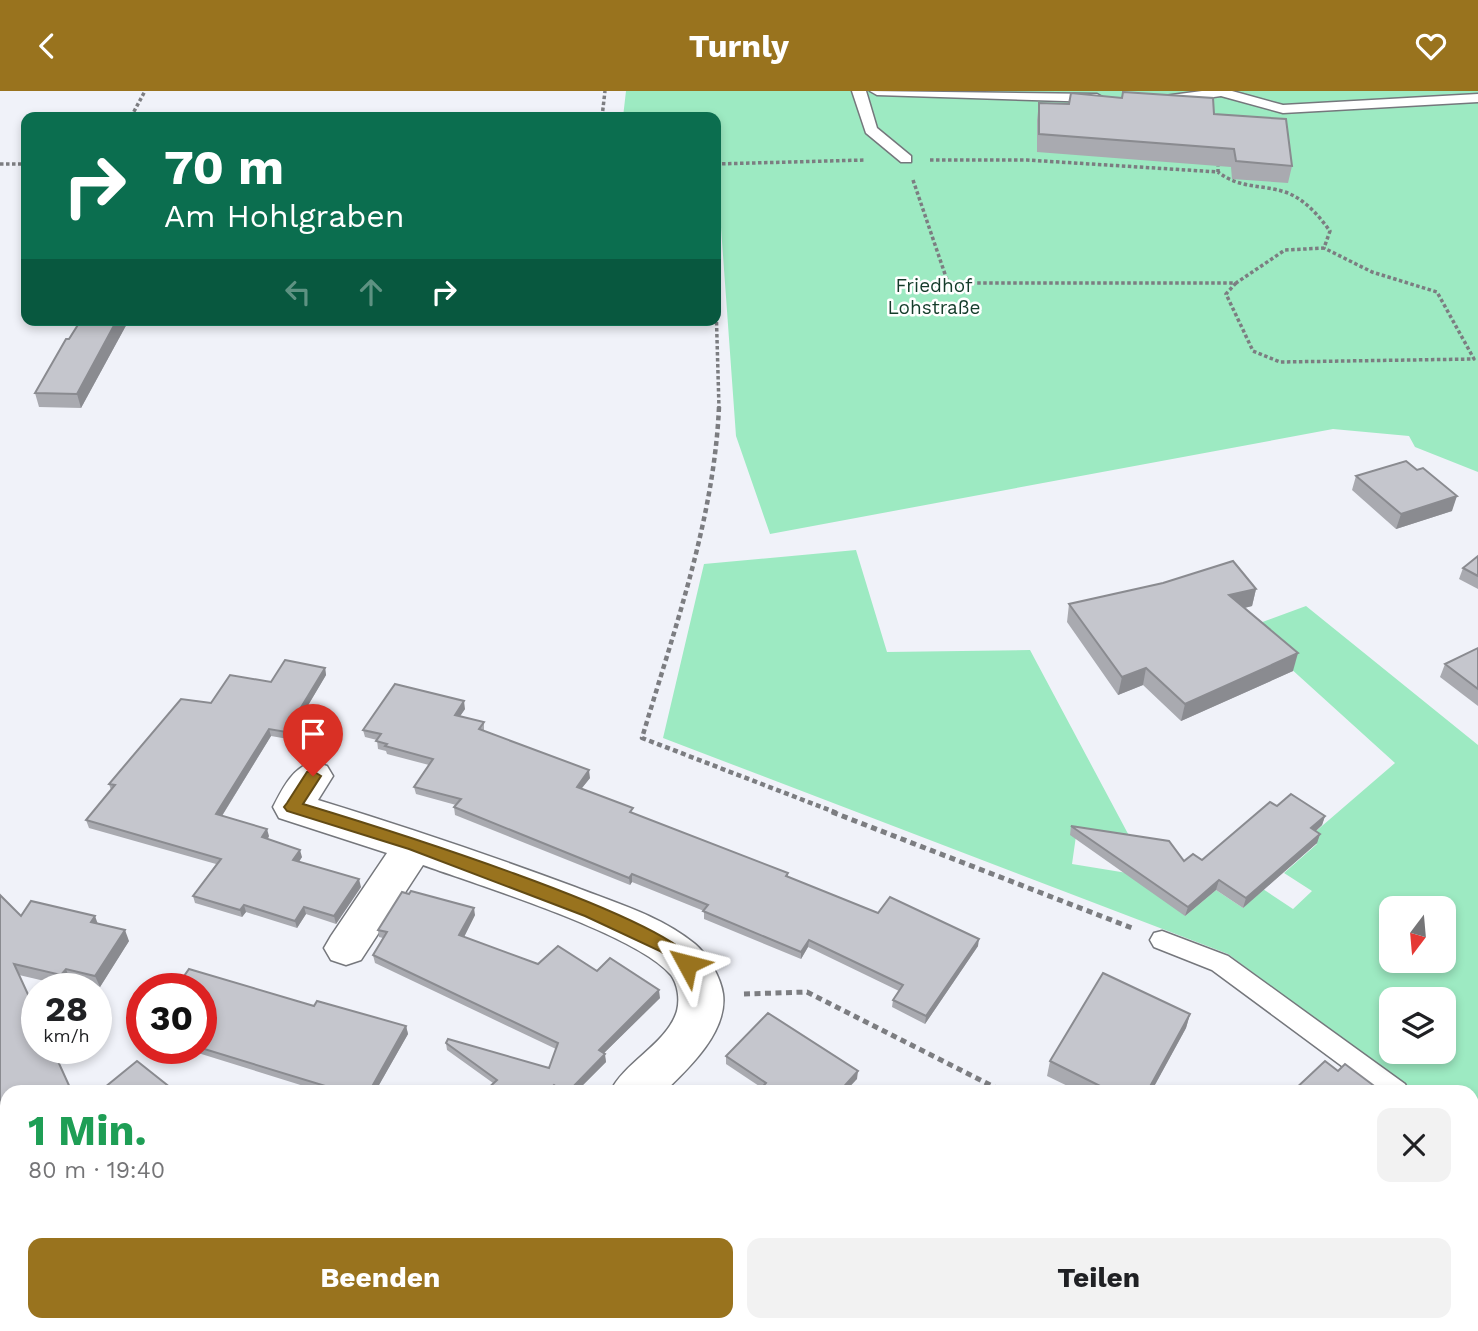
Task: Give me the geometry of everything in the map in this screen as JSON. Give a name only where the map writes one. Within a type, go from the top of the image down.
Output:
[{"type":"street","points":[[313,776],[293,807],[415,844],[646,935],[666,946],[687,964],[701,996],[701,1010],[694,1026],[639,1085]]},
{"type":"street","points":[[346,948],[415,844]]},
{"type":"lane","points":[[859,91],[871,129],[906,159]]},
{"type":"lane","points":[[877,91],[1111,98]]},
{"type":"lane","points":[[1152,99],[1217,92],[1283,109],[1478,98]]},
{"type":"lane","points":[[1162,940],[1220,963],[1386,1085]]},
{"type":"path","points":[[134,112],[145,91]]},
{"type":"path","points":[[603,112],[606,91]]},
{"type":"path","points":[[721,164],[906,159],[1027,160],[1218,171],[1233,185],[1285,192],[1310,207],[1330,232],[1324,248]]},
{"type":"path","points":[[906,159],[948,283],[1236,283]]},
{"type":"path","points":[[0,164],[21,164]]},
{"type":"path","points":[[1218,166],[1218,171]]},
{"type":"path","points":[[1324,248],[1372,272],[1437,292],[1476,359],[1280,362],[1253,351],[1226,294],[1236,283],[1285,250],[1324,248]]},
{"type":"path","points":[[717,326],[720,376],[717,440],[702,521],[642,738],[1162,940]]},
{"type":"path","points":[[701,996],[807,992],[990,1085]]},
{"type":"green space","name":"Friedhof Lohstraße","points":[[626,91],[1478,91],[1478,472],[1415,447],[1409,436],[1333,429],[770,534],[736,436],[721,228],[721,112],[624,112]]},
{"type":"green space","points":[[856,550],[887,652],[1030,650],[1134,845],[1076,836],[1072,864],[1170,880],[1185,916],[1216,890],[1243,908],[1263,889],[1293,909],[1312,891],[1284,873],[1317,844],[1308,838],[1395,763],[1246,628],[1306,606],[1478,745],[1478,1085],[1403,1085],[1228,954],[663,738],[704,564]]},
{"type":"building","points":[[1123,92],[1213,98],[1214,114],[1286,119],[1292,166],[1236,161],[1234,149],[1039,134],[1039,103],[1069,104],[1071,93],[1122,98]]},
{"type":"building","points":[[77,326],[114,326],[77,394],[35,393],[66,339],[69,339]]},
{"type":"building","points":[[1406,461],[1417,470],[1423,468],[1457,496],[1401,514],[1356,476]]},
{"type":"building","points":[[1478,556],[1478,576],[1463,568]]},
{"type":"building","points":[[1233,561],[1256,589],[1229,595],[1298,653],[1185,704],[1146,668],[1122,677],[1069,604],[1163,583]]},
{"type":"building","points":[[1478,648],[1478,689],[1445,664]]},
{"type":"building","points":[[285,660],[325,668],[286,732],[269,729],[216,814],[267,829],[262,837],[300,850],[293,860],[359,879],[334,916],[304,907],[295,921],[244,905],[240,910],[193,896],[221,859],[86,820],[115,785],[109,784],[181,699],[211,703],[230,675],[271,682]]},
{"type":"building","points":[[395,684],[464,701],[455,715],[484,722],[479,729],[589,770],[577,787],[633,808],[630,812],[788,873],[786,876],[878,913],[890,897],[979,939],[926,1016],[893,1000],[903,985],[809,940],[801,952],[703,911],[708,905],[632,874],[629,878],[454,807],[461,799],[414,787],[433,759],[385,746],[387,744],[376,741],[381,734],[363,730]]},
{"type":"building","points":[[1291,794],[1325,816],[1311,828],[1320,834],[1246,898],[1219,880],[1188,907],[1071,826],[1169,841],[1184,861],[1193,854],[1202,860],[1270,802],[1277,806]]},
{"type":"building","points":[[411,891],[474,908],[459,935],[538,964],[558,946],[597,971],[610,958],[659,990],[599,1050],[605,1054],[575,1085],[492,1085],[497,1080],[446,1043],[448,1039],[549,1068],[558,1043],[373,955],[387,932],[378,930],[402,892],[409,894]]},
{"type":"building","points":[[0,895],[21,916],[31,901],[95,916],[91,922],[125,930],[97,973],[66,969],[63,973],[52,973],[14,964],[21,979],[21,1064],[59,1064],[69,1085],[0,1085]]},
{"type":"building","points":[[189,969],[203,973],[186,973]]},
{"type":"building","points":[[1103,973],[1190,1014],[1151,1085],[1098,1085],[1050,1061]]},
{"type":"building","points":[[217,977],[314,1006],[317,1001],[406,1026],[373,1085],[322,1085],[217,1053]]},
{"type":"building","points":[[768,1013],[858,1071],[845,1085],[764,1085],[766,1083],[726,1056]]},
{"type":"building","points":[[1325,1061],[1338,1071],[1345,1064],[1373,1085],[1299,1085]]},
{"type":"building","points":[[133,1064],[141,1064],[167,1085],[108,1085]]},
{"type":"route","points":[[313,776],[293,807],[461,860],[592,912],[646,935],[666,946],[687,964]]}]
